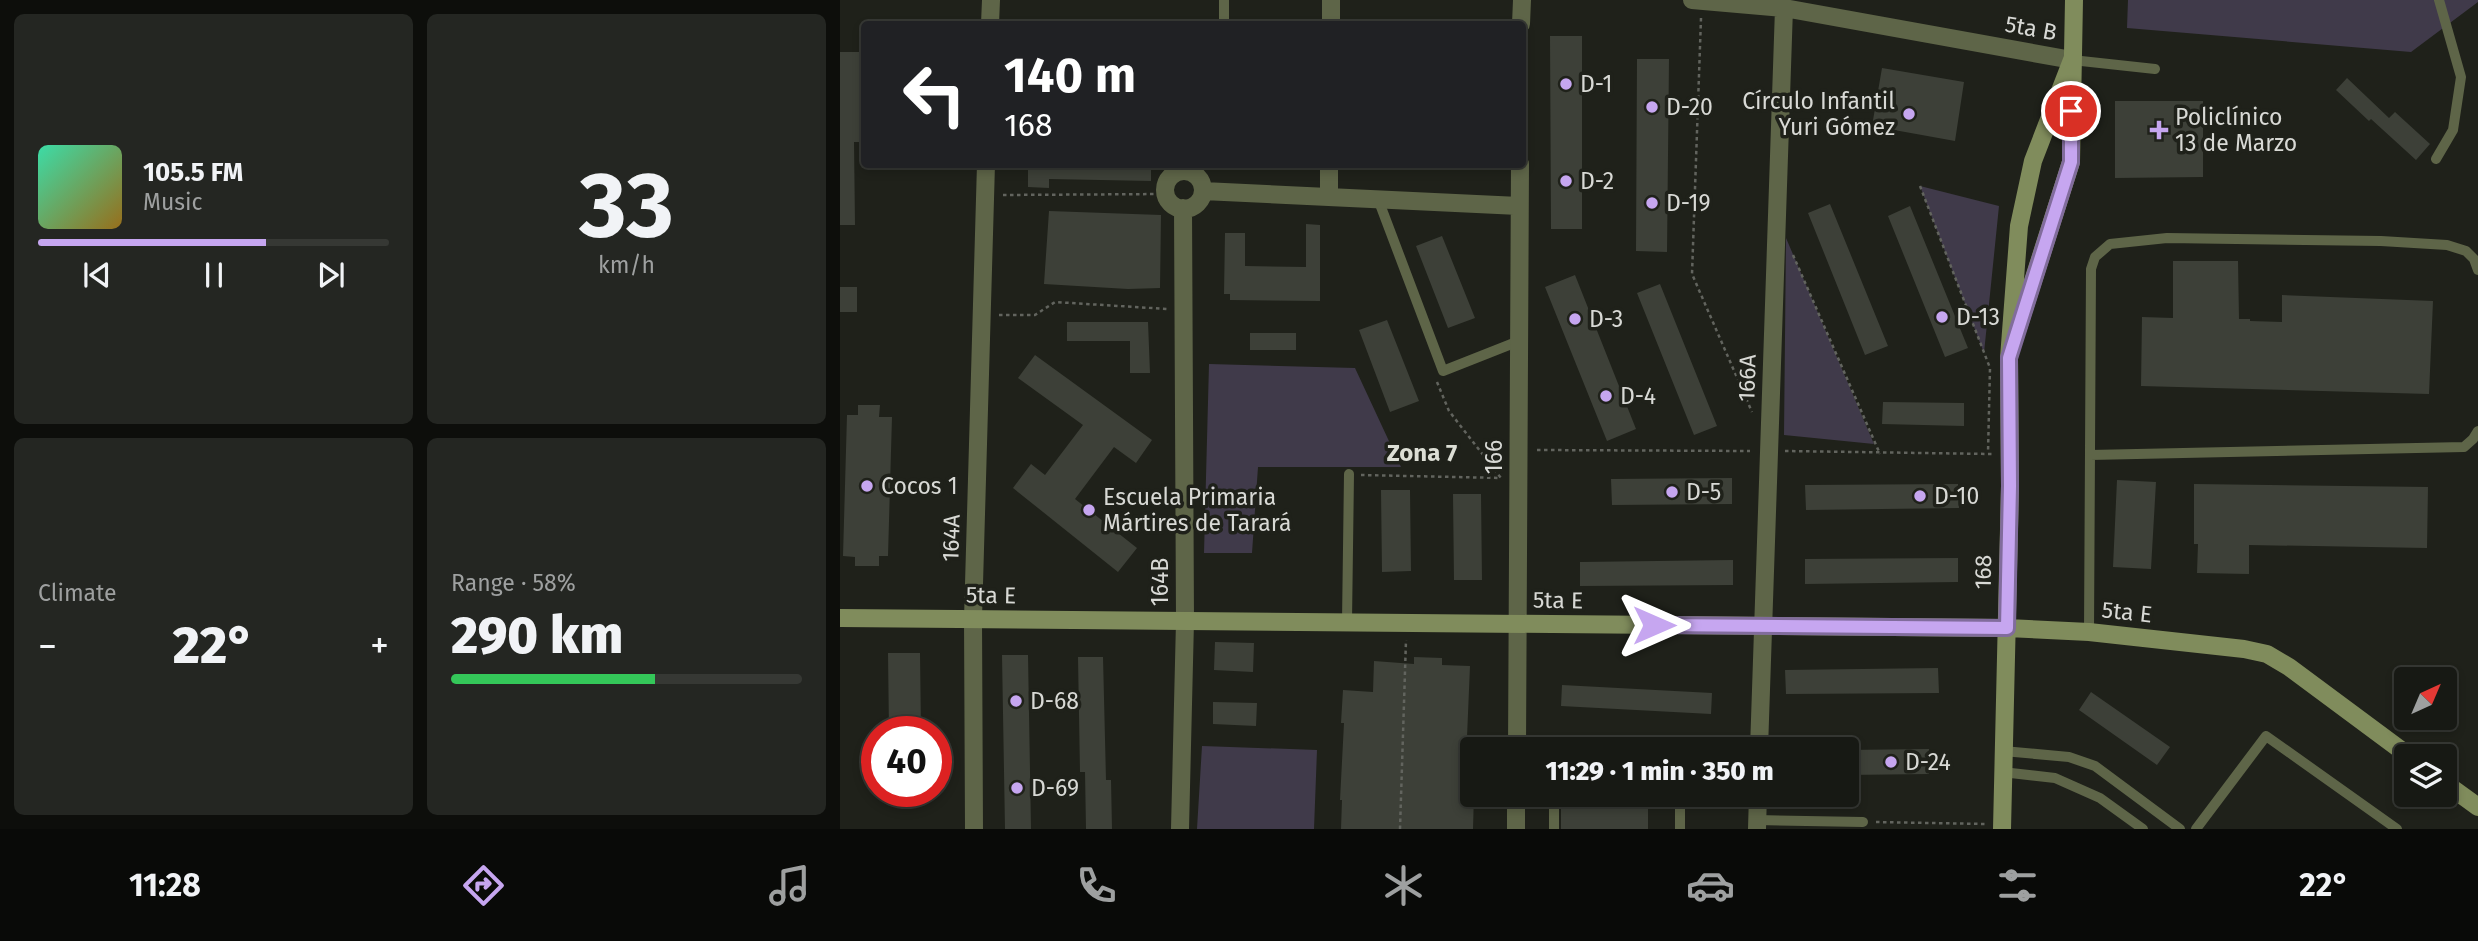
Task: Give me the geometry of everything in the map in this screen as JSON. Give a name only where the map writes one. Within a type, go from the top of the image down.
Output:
[{"type":"street","points":[[990,21],[991,0]]},
{"type":"street","points":[[1331,0],[1331,21]]},
{"type":"street","points":[[1521,21],[1522,0]]},
{"type":"street","name":"5ta B","points":[[1692,0],[1784,8],[2072,60]]},
{"type":"street","name":"168","points":[[2009,358],[2071,162],[2074,0]]},
{"type":"street","name":"166A","points":[[1759,737],[1784,8]]},
{"type":"street","name":"168","points":[[2002,827],[2010,486],[2009,358],[2019,226],[2033,161],[2072,60]]},
{"type":"street","name":"164A","points":[[974,829],[973,619],[986,168]]},
{"type":"street","points":[[1329,168],[1329,196]]},
{"type":"street","name":"166","points":[[1517,737],[1520,168]]},
{"type":"street","points":[[1195,169],[1203,191],[1195,205],[1183,208],[1171,202],[1166,194],[1167,183],[1175,173],[1195,169]]},
{"type":"street","points":[[1203,191],[1519,206]]},
{"type":"street","name":"164B","points":[[1180,829],[1185,621],[1183,208]]},
{"type":"street","name":"5ta E","points":[[840,618],[2007,628],[2088,632],[2244,649],[2267,654],[2289,667],[2394,745]]},
{"type":"street","points":[[2457,792],[2478,807]]},
{"type":"street","points":[[1516,807],[1516,829]]},
{"type":"street","points":[[1757,825],[1758,807]]},
{"type":"lane","points":[[1224,0],[1224,21]]},
{"type":"lane","points":[[2436,159],[2453,130],[2461,77],[2439,0]]},
{"type":"lane","points":[[2072,60],[2155,69]]},
{"type":"lane","points":[[1378,199],[1443,371],[1519,341]]},
{"type":"lane","points":[[2088,632],[2091,269],[2095,257],[2110,244],[2167,238],[2381,241],[2447,245],[2466,251],[2474,259],[2478,270]]},
{"type":"lane","points":[[2090,455],[2463,447],[2473,439],[2478,430]]},
{"type":"lane","points":[[1347,622],[1349,474]]},
{"type":"lane","points":[[2199,828],[2266,736],[2397,829]]},
{"type":"lane","points":[[2003,751],[2069,757],[2095,766],[2180,829]]},
{"type":"lane","points":[[2002,772],[2055,778],[2100,798],[2143,829]]},
{"type":"lane","points":[[1554,807],[1554,829]]},
{"type":"lane","points":[[1680,807],[1680,829]]},
{"type":"lane","points":[[1757,825],[1863,822]]},
{"type":"path","points":[[1701,1],[1692,274],[1752,413]]},
{"type":"path","points":[[1920,186],[1990,368],[1988,454]]},
{"type":"path","points":[[985,195],[1166,194]]},
{"type":"path","points":[[1791,251],[1880,454]]},
{"type":"path","points":[[982,316],[1035,315],[1055,302],[1184,310]]},
{"type":"path","points":[[1349,474],[1518,479]]},
{"type":"path","points":[[1401,829],[1407,623]]},
{"type":"path","points":[[1863,822],[2002,827]]},
{"type":"path","points":[[1912,823],[1912,829]]},
{"type":"shaded area","points":[[2128,0],[2478,2],[2411,52],[2127,28]]},
{"type":"shaded area","points":[[1920,186],[1999,206],[1984,353]]},
{"type":"shaded area","points":[[1786,238],[1874,444],[1784,435]]},
{"type":"shaded area","points":[[1209,364],[1355,368],[1401,467],[1258,467],[1252,553],[1204,553]]},
{"type":"shaded area","points":[[1202,746],[1317,750],[1314,829],[1197,829]]},
{"type":"building","points":[[1550,36],[1582,36],[1582,229],[1551,229]]},
{"type":"building","points":[[840,52],[861,52],[861,142],[854,142],[855,225],[840,225]]},
{"type":"building","points":[[1637,59],[1669,59],[1667,252],[1636,251]]},
{"type":"building","points":[[1882,68],[1964,82],[1955,141],[1872,126]]},
{"type":"building","points":[[2347,78],[2389,118],[2395,112],[2430,144],[2416,160],[2336,90]]},
{"type":"building","name":"Policlínico 13 de Marzo","points":[[2115,101],[2203,101],[2203,177],[2115,178]]},
{"type":"building","points":[[1028,168],[1151,168],[1151,181],[1049,179],[1049,188],[1028,187]]},
{"type":"building","points":[[1830,204],[1888,346],[1865,355],[1808,213]]},
{"type":"building","points":[[1910,206],[1968,348],[1945,357],[1888,216]]},
{"type":"building","points":[[1049,211],[1161,215],[1160,288],[1128,289],[1044,284]]},
{"type":"building","points":[[1306,224],[1320,225],[1320,301],[1230,300],[1230,294],[1224,294],[1225,233],[1245,233],[1245,266],[1306,267]]},
{"type":"building","points":[[1442,236],[1475,318],[1448,328],[1416,246]]},
{"type":"building","points":[[2173,261],[2238,261],[2239,319],[2250,321],[2282,322],[2282,295],[2433,301],[2429,394],[2141,386],[2142,317],[2173,318]]},
{"type":"building","points":[[1575,275],[1636,429],[1607,441],[1545,287]]},
{"type":"building","points":[[1660,284],[1717,426],[1694,435],[1637,293]]},
{"type":"building","points":[[840,287],[857,287],[857,312],[840,312]]},
{"type":"building","points":[[1387,320],[1419,401],[1390,412],[1359,330]]},
{"type":"building","points":[[1067,322],[1148,322],[1150,373],[1130,373],[1130,341],[1067,341]]},
{"type":"building","points":[[1250,333],[1296,333],[1296,350],[1250,350]]},
{"type":"building","points":[[1035,355],[1152,440],[1136,463],[1114,447],[1075,499],[1137,548],[1118,572],[1013,488],[1031,464],[1045,475],[1083,425],[1018,378]]},
{"type":"building","points":[[1883,402],[1964,403],[1964,426],[1882,424]]},
{"type":"building","name":"Cocos 1","points":[[858,405],[880,405],[879,417],[892,417],[888,556],[879,556],[879,566],[855,566],[855,557],[843,556],[847,415],[858,415]]},
{"type":"building","name":"D-5","points":[[1732,478],[1732,504],[1612,505],[1611,479]]},
{"type":"building","points":[[2117,480],[2156,482],[2151,569],[2113,567]]},
{"type":"building","points":[[1958,484],[1959,508],[1806,510],[1805,485]]},
{"type":"building","points":[[2194,484],[2428,487],[2427,548],[2249,545],[2249,574],[2197,573]]},
{"type":"building","points":[[1381,490],[1410,490],[1411,571],[1382,572]]},
{"type":"building","points":[[1453,494],[1481,494],[1482,580],[1454,580]]},
{"type":"building","points":[[1958,558],[1958,582],[1805,584],[1805,559]]},
{"type":"building","points":[[1733,560],[1733,585],[1580,586],[1580,562]]},
{"type":"building","points":[[1215,642],[1254,643],[1253,672],[1214,670]]},
{"type":"building","points":[[888,653],[920,653],[921,716],[889,716]]},
{"type":"building","points":[[1002,655],[1028,655],[1031,829],[1005,829]]},
{"type":"building","points":[[1078,657],[1103,657],[1106,780],[1111,780],[1112,829],[1086,829],[1085,772],[1080,772]]},
{"type":"building","points":[[1414,657],[1442,658],[1442,665],[1470,666],[1467,737],[1460,737],[1460,807],[1474,807],[1473,829],[1341,829],[1343,690],[1373,692],[1374,661],[1414,664]]},
{"type":"building","points":[[1938,668],[1939,693],[1786,694],[1785,670]]},
{"type":"building","points":[[1562,685],[1712,693],[1711,714],[1561,706]]},
{"type":"building","points":[[2091,692],[2170,747],[2157,765],[2079,710]]},
{"type":"building","points":[[1213,702],[1257,703],[1256,726],[1213,724]]},
{"type":"building","name":"D-24","points":[[1929,749],[1929,774],[1859,775],[1859,750]]},
{"type":"building","points":[[1561,807],[1648,807],[1648,829],[1561,829]]},
{"type":"place","name":"D-1","points":[[1566,84]]},
{"type":"place","name":"D-20","points":[[1652,107]]},
{"type":"place","name":"Círculo Infantil Yuri Gómez","points":[[1909,114]]},
{"type":"place","name":"Policlínico 13 de Marzo","points":[[2159,130]]},
{"type":"place","name":"D-2","points":[[1566,181]]},
{"type":"place","name":"D-19","points":[[1652,203]]},
{"type":"place","name":"D-13","points":[[1942,317]]},
{"type":"place","name":"D-3","points":[[1575,319]]},
{"type":"place","name":"D-4","points":[[1606,396]]},
{"type":"place","name":"Cocos 1","points":[[867,486]]},
{"type":"place","name":"D-5","points":[[1672,492]]},
{"type":"place","name":"D-10","points":[[1920,496]]},
{"type":"place","name":"Escuela Primaria Mártires de Tarará","points":[[1089,510]]},
{"type":"place","name":"D-68","points":[[1016,701]]},
{"type":"place","name":"D-24","points":[[1891,762]]},
{"type":"place","name":"D-69","points":[[1017,788]]},
{"type":"district","name":"Zona 7","points":[[1422,453]]},
{"type":"route","points":[[1654,625],[2007,628],[2009,358],[2071,162],[2071,111]]}]
